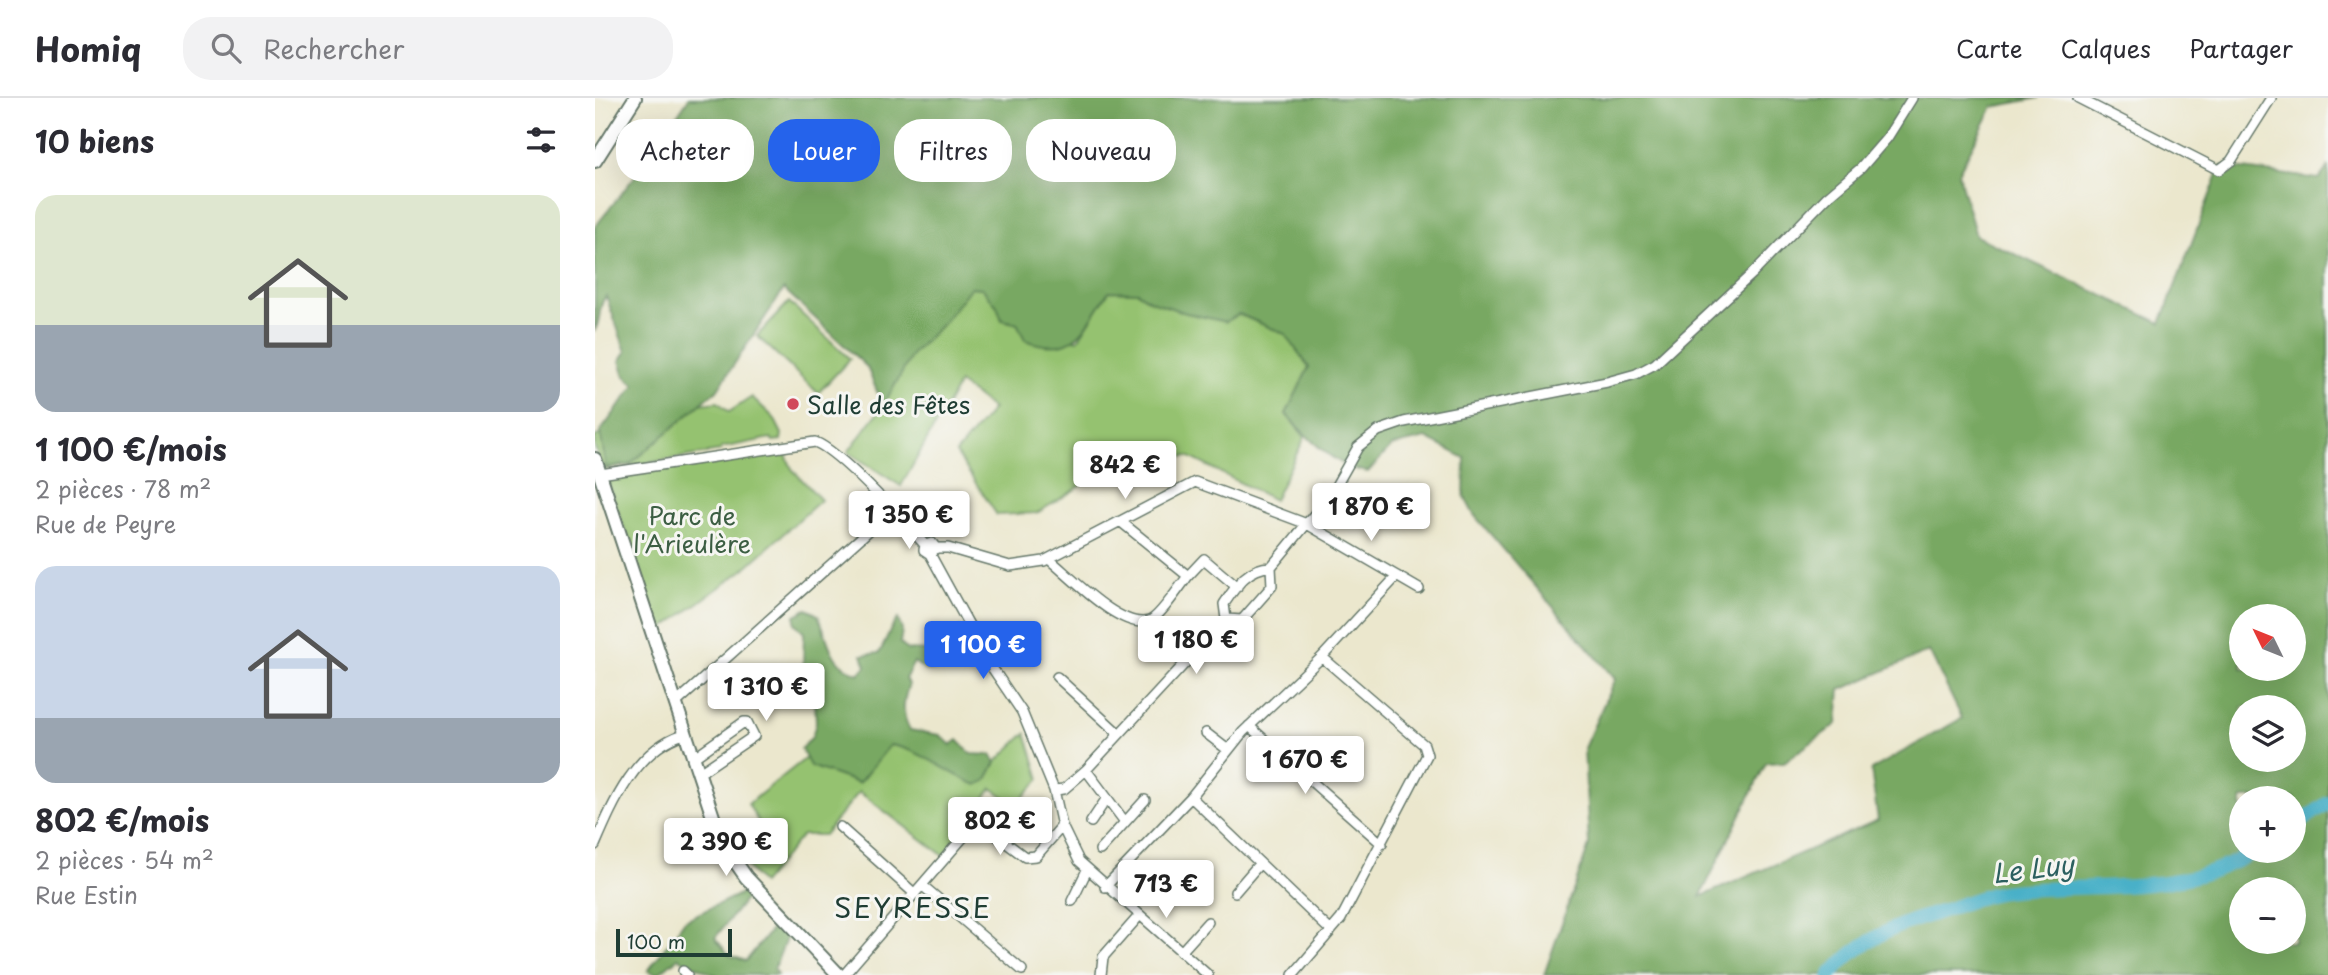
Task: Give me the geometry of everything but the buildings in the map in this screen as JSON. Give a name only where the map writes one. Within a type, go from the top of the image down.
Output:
[{"type":"street","points":[[595,161],[635,98]]},
{"type":"street","points":[[1227,619],[1242,620],[1272,586],[1271,567],[1332,493],[1359,447],[1378,431],[1404,422],[1547,395],[1643,371],[1655,364],[1752,274],[1787,235],[1878,150],[1912,98]]},
{"type":"street","points":[[2078,98],[2219,170],[2231,161],[2271,98]]},
{"type":"street","points":[[600,474],[815,442],[830,452],[893,509],[925,545],[924,550],[949,548],[1010,566],[1050,560],[1195,482],[1307,524],[1419,589]]},
{"type":"street","points":[[595,459],[684,734],[727,853],[839,975]]},
{"type":"street","points":[[675,704],[893,509]]},
{"type":"street","points":[[1120,521],[1188,576]]},
{"type":"street","points":[[933,551],[993,669],[1022,712],[1054,790],[1062,827],[1079,861],[1105,887],[1207,975]]},
{"type":"street","points":[[1050,560],[1119,616],[1145,621],[1154,617],[1205,559],[1237,587]]},
{"type":"street","points":[[1227,619],[1224,604],[1237,587],[1255,568],[1271,567]]},
{"type":"street","points":[[1105,887],[1191,797],[1249,726],[1322,657],[1397,576]]},
{"type":"street","points":[[1054,790],[1064,789],[1086,770],[1227,619]]},
{"type":"street","points":[[1293,975],[1331,931],[1426,762],[1427,749],[1322,657]]},
{"type":"street","points":[[1057,677],[1119,734]]},
{"type":"street","points":[[693,758],[744,722],[753,730],[754,736],[698,774]]},
{"type":"street","points":[[1249,726],[1382,844]]},
{"type":"street","points":[[1206,733],[1228,750]]},
{"type":"street","points":[[595,845],[618,793],[662,744],[684,734]]},
{"type":"street","points":[[1086,770],[1125,822]]},
{"type":"street","points":[[1191,797],[1331,931]]},
{"type":"street","points":[[1091,822],[1107,798]]},
{"type":"street","points":[[1100,850],[1145,800]]},
{"type":"street","points":[[840,827],[915,894]]},
{"type":"street","points":[[844,975],[971,827],[985,827],[1025,857],[1036,856],[1062,827]]},
{"type":"street","points":[[1235,892],[1260,863]]},
{"type":"street","points":[[1072,901],[1087,870]]},
{"type":"street","points":[[923,886],[1022,970]]},
{"type":"street","points":[[1101,975],[1103,957],[1139,916]]},
{"type":"street","points":[[1181,952],[1208,922]]},
{"type":"green space","points":[[689,98],[2039,98],[1993,107],[1958,173],[1976,236],[2161,323],[2221,166],[2319,179],[2328,167],[2328,975],[1544,975],[1589,845],[1584,748],[1615,679],[1474,515],[1464,496],[1465,458],[1426,438],[1392,446],[1368,472],[1356,470],[1334,458],[1313,442],[1286,414],[1309,367],[1285,334],[1239,314],[1226,322],[1186,313],[1151,301],[1137,292],[1109,291],[1077,336],[1056,346],[1042,345],[1025,340],[1017,323],[1002,320],[997,306],[982,288],[971,287],[944,322],[913,353],[883,406],[867,367],[784,289],[717,390],[629,465],[606,467],[600,432],[635,385],[625,376],[620,361],[626,352],[606,296],[601,304],[595,330],[595,227],[630,182],[754,182],[754,119],[675,119]],"holes":[[[1929,651],[1962,718],[1871,770],[1878,820],[1700,897],[1766,763],[1784,762],[1837,724],[1840,690]]]},
{"type":"green space","points":[[970,287],[982,288],[997,306],[1002,320],[1078,340],[1109,291],[1137,292],[1151,301],[1238,314],[1285,334],[1309,367],[1286,414],[1305,437],[1274,500],[1188,456],[1113,466],[1037,513],[997,515],[956,453],[993,409],[959,383],[901,486],[848,452],[883,406],[913,353],[944,322]]},
{"type":"green space","points":[[789,302],[850,359],[818,393],[757,336]]},
{"type":"green space","name":"Parc de l'Arieulère","points":[[752,397],[774,418],[782,434],[781,440],[773,441],[771,438],[721,448],[721,451],[603,470],[595,447],[595,437],[644,410],[718,402],[729,412]]},
{"type":"green space","name":"Parc de l'Arieulère","points":[[784,450],[792,469],[821,500],[743,570],[660,631],[608,483],[612,476]]},
{"type":"green space","points":[[807,609],[818,615],[836,658],[849,670],[859,674],[866,666],[862,655],[879,653],[898,619],[902,630],[900,643],[907,650],[935,651],[960,628],[974,654],[939,669],[925,670],[914,662],[905,679],[909,684],[904,713],[910,730],[940,735],[951,745],[958,740],[971,754],[991,755],[996,762],[986,781],[977,785],[924,757],[890,745],[859,783],[810,766],[801,749],[812,737],[816,723],[814,677],[803,666],[804,633],[795,623],[795,615]]},
{"type":"green space","points":[[1026,733],[1040,779],[1016,805],[992,788],[944,856],[859,792],[824,835],[802,835],[762,884],[738,856],[766,835],[748,804],[806,758],[811,766],[858,783],[889,745],[925,755],[986,781],[996,762]]},
{"type":"green space","points":[[744,892],[746,898],[715,938],[729,955],[746,961],[775,925],[788,934],[774,969],[777,975],[715,975],[678,958],[658,974],[648,971],[685,920]]},
{"type":"waterway","name":"Le Luy","points":[[2306,818],[2328,803]]},
{"type":"waterway","name":"Le Luy","points":[[1830,975],[1852,953],[1877,937],[1904,924],[1982,897],[2011,891],[2169,882],[2232,863]]},
{"type":"place","name":"Salle des Fêtes","points":[[793,404]]},
{"type":"district","name":"SEYRESSE","points":[[913,906]]}]
